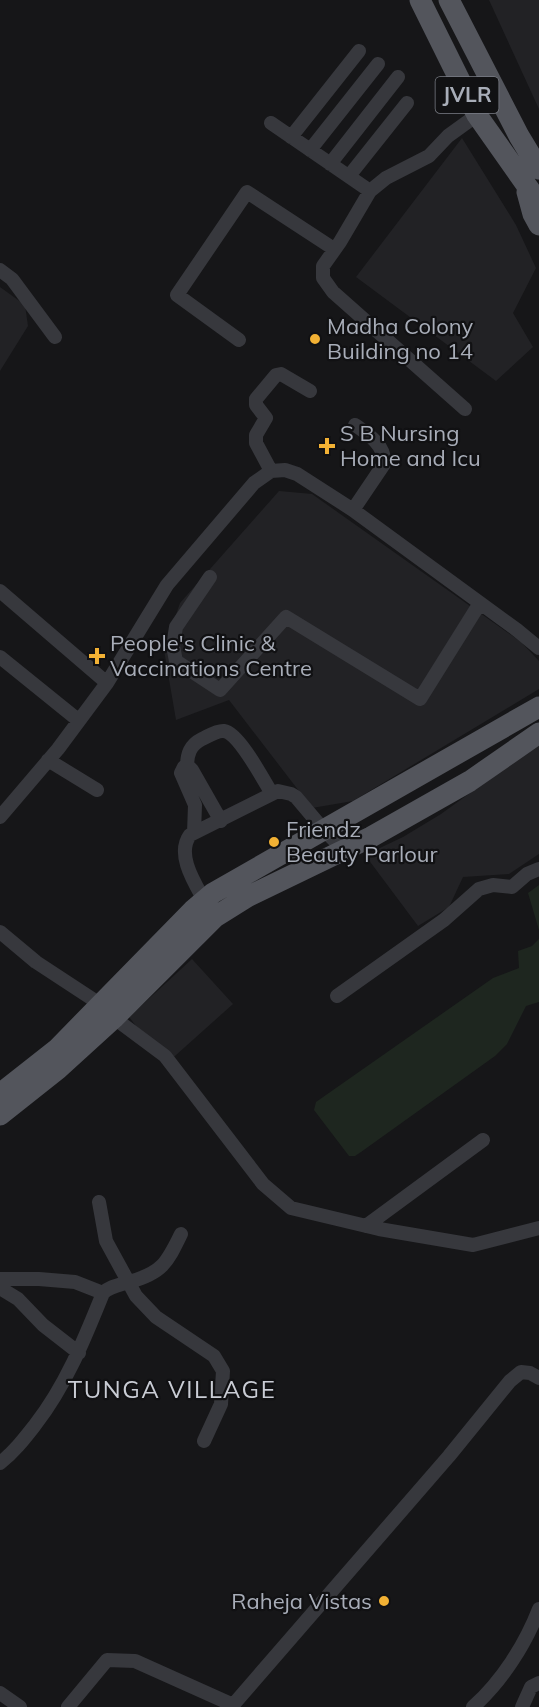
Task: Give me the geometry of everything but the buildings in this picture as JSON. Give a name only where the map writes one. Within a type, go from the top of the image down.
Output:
[{"type":"main road","name":"JVLR","points":[[420,0],[477,115],[532,176]]},
{"type":"main road","name":"JVLR","points":[[450,0],[519,136],[539,203]]},
{"type":"main road","points":[[519,136],[539,159]]},
{"type":"main road","points":[[532,176],[533,214],[539,225]]},
{"type":"main road","points":[[0,1115],[58,1069],[204,900],[539,707]]},
{"type":"main road","points":[[0,1094],[107,1011],[215,917],[246,897],[345,851],[470,781],[539,733]]},
{"type":"street","points":[[291,137],[359,51]]},
{"type":"street","points":[[310,150],[378,64]]},
{"type":"street","points":[[330,164],[398,77]]},
{"type":"street","points":[[349,176],[407,103]]},
{"type":"street","points":[[465,409],[333,292],[323,278],[323,266],[370,191],[386,178],[429,156],[448,136],[477,115]]},
{"type":"street","points":[[271,123],[370,191]]},
{"type":"street","points":[[239,339],[177,295],[247,192],[334,249]]},
{"type":"street","points":[[0,270],[12,279],[55,337]]},
{"type":"street","points":[[271,471],[256,443],[256,435],[266,418],[256,405],[256,399],[276,375],[281,374],[310,391]]},
{"type":"street","points":[[353,510],[384,464],[385,458],[375,440],[355,425]]},
{"type":"street","points":[[0,817],[48,760],[107,683],[167,585],[254,483],[271,471],[285,470],[297,474],[353,510],[539,648]]},
{"type":"street","points":[[210,577],[176,627],[173,646],[176,661],[220,690],[286,617],[420,699],[480,603]]},
{"type":"street","points":[[0,591],[107,683]]},
{"type":"street","points":[[0,657],[78,720]]},
{"type":"street","points":[[187,767],[189,750],[198,741],[222,730],[226,731],[239,741],[273,794]]},
{"type":"street","points":[[48,760],[97,790]]},
{"type":"street","points":[[187,767],[184,767],[181,773],[195,805],[194,833]]},
{"type":"street","points":[[187,767],[192,770],[221,820]]},
{"type":"street","points":[[204,900],[185,861],[187,839],[194,833],[278,791],[296,797],[323,830],[345,851]]},
{"type":"street","points":[[337,996],[444,921],[479,889],[493,885],[512,886],[527,874],[539,869]]},
{"type":"street","points":[[0,932],[36,962],[107,1011],[170,1062],[263,1184],[291,1208],[366,1226],[472,1245],[539,1228]]},
{"type":"street","points":[[366,1226],[483,1140]]},
{"type":"street","points":[[99,1202],[106,1241],[136,1296],[156,1317],[214,1356],[224,1371],[221,1404],[204,1441]]},
{"type":"street","points":[[0,1463],[11,1455],[50,1405],[79,1353],[103,1293],[107,1288],[158,1270],[167,1262],[181,1234]]},
{"type":"street","points":[[0,1279],[75,1282],[103,1293]]},
{"type":"street","points":[[0,1288],[18,1299],[43,1325],[79,1353]]},
{"type":"street","points":[[68,1707],[107,1660],[135,1661],[234,1706],[449,1456],[510,1381],[521,1372],[530,1372],[539,1378]]},
{"type":"street","points":[[473,1707],[490,1691],[531,1630],[539,1609]]},
{"type":"street","points":[[522,1707],[531,1687],[539,1683]]},
{"type":"street","points":[[0,1693],[20,1707]]},
{"type":"shaded area","points":[[489,0],[539,0],[539,109]]},
{"type":"shaded area","points":[[462,138],[516,225],[536,268],[513,313],[533,347],[496,381],[356,277]]},
{"type":"shaded area","points":[[0,287],[25,305],[28,326],[0,371]]},
{"type":"shaded area","points":[[279,491],[312,494],[521,642],[539,661],[539,689],[353,801],[312,808],[229,700],[176,720],[164,650],[180,603]]},
{"type":"shaded area","points":[[539,743],[539,854],[509,874],[463,877],[449,907],[418,926],[365,855],[403,837],[441,814]]},
{"type":"shaded area","points":[[539,885],[539,930],[528,893]]},
{"type":"shaded area","points":[[539,939],[539,1002],[526,1006],[507,1044],[495,1056],[361,1152],[355,1156],[349,1156],[314,1110],[316,1102],[493,978],[519,968],[518,951],[532,946]]},
{"type":"shaded area","points":[[192,959],[233,1004],[166,1064],[129,1017]]},
{"type":"place","name":"Madha Colony Building no 14","points":[[315,339]]},
{"type":"place","name":"S B Nursing Home and Icu","points":[[327,446]]},
{"type":"place","name":"People's Clinic & Vaccinations Centre","points":[[97,656]]},
{"type":"place","name":"Friendz Beauty Parlour","points":[[274,842]]},
{"type":"place","name":"Raheja Vistas","points":[[384,1601]]},
{"type":"district","name":"TUNGA VILLAGE","points":[[172,1390]]}]
